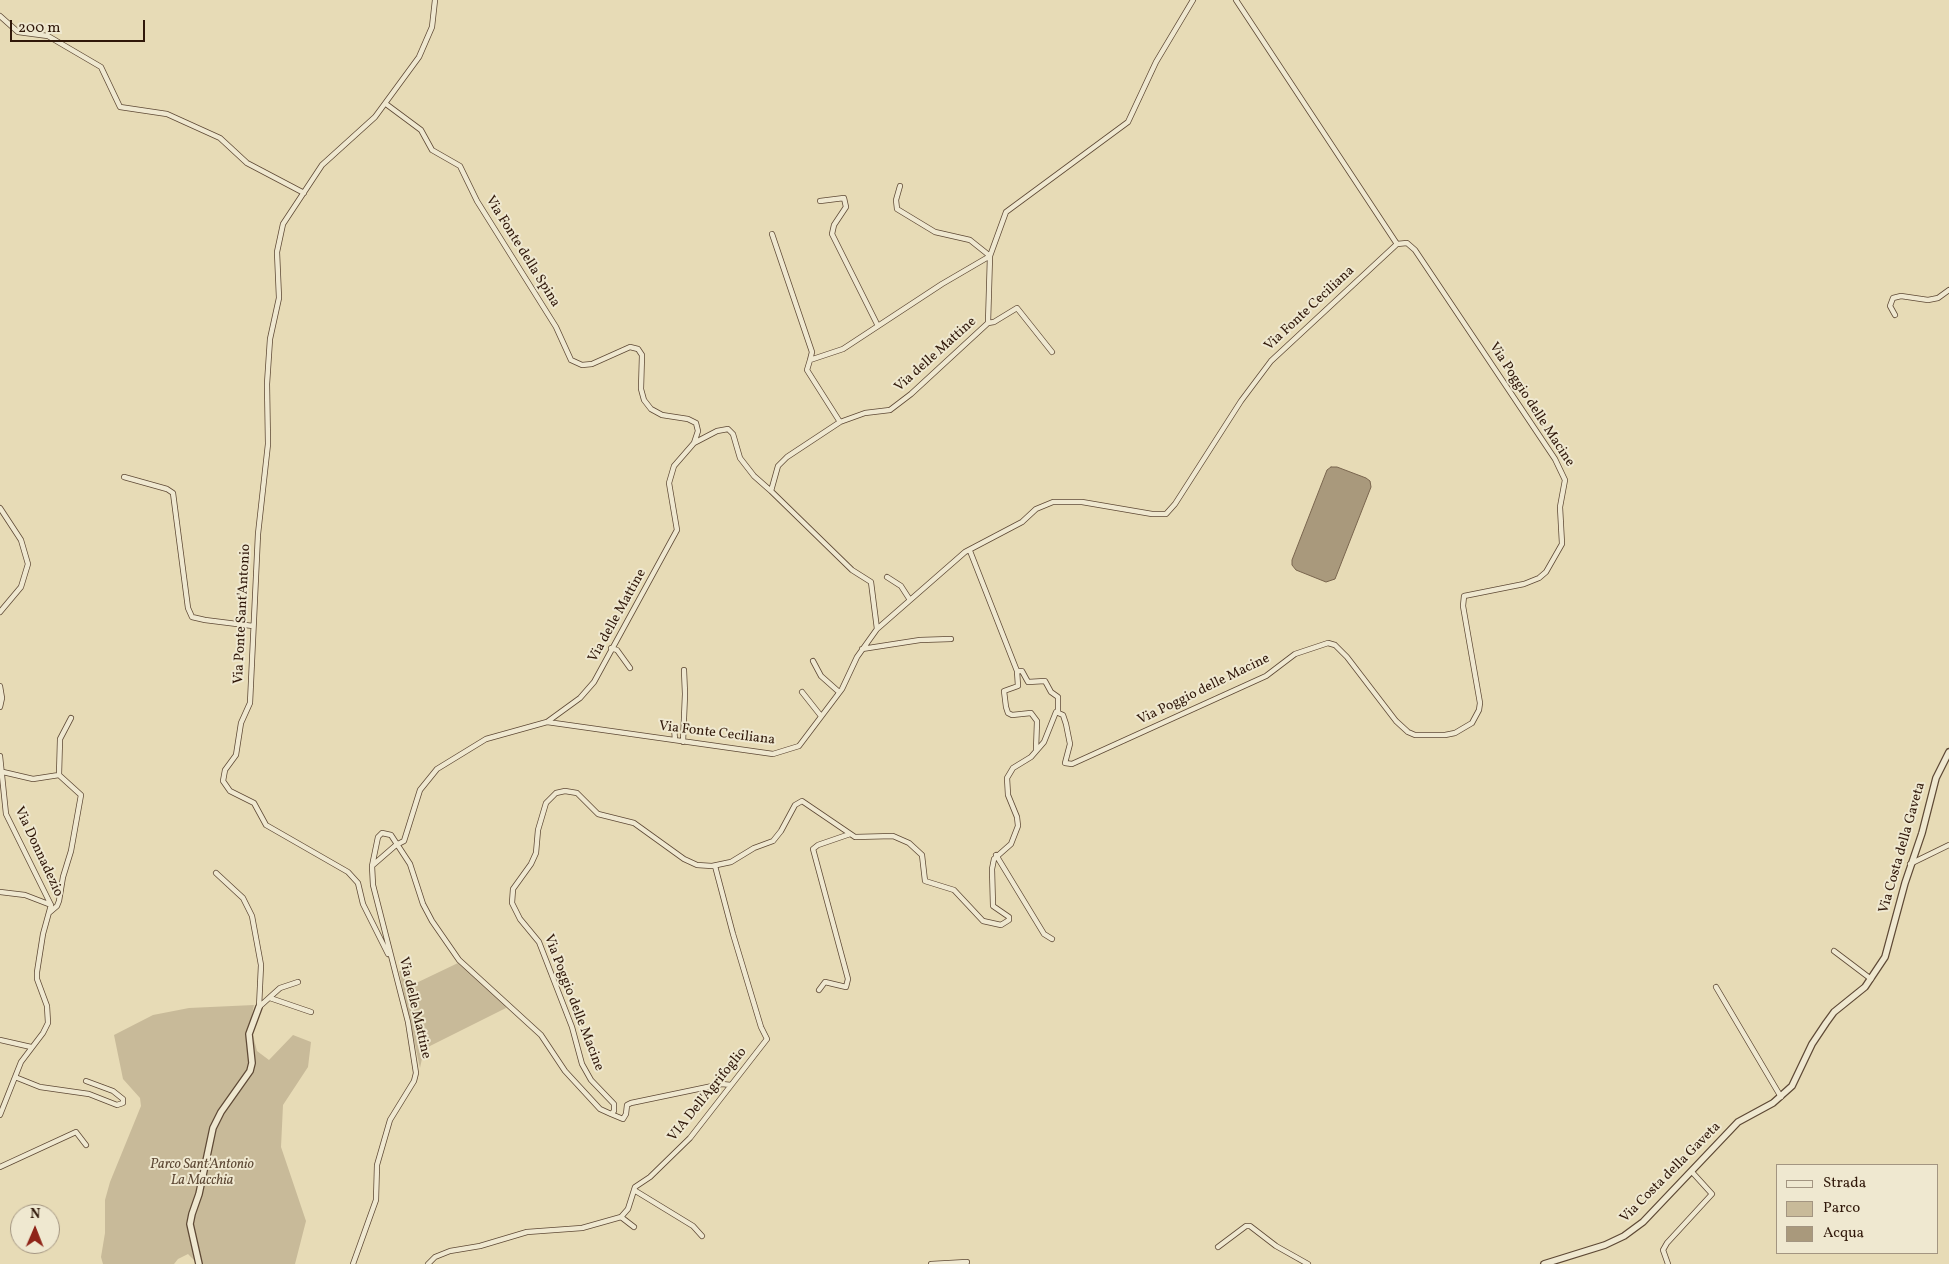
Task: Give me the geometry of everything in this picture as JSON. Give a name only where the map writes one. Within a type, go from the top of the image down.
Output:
[{"type":"street","points":[[386,104],[422,50],[434,20],[435,0]]},
{"type":"street","name":"Via delle Mattine","points":[[372,866],[396,844],[404,841],[420,790],[437,769],[486,739],[547,722],[580,698],[594,682],[677,530],[669,483],[674,466],[694,443],[717,431],[728,429],[733,434],[740,458],[754,476],[771,491],[778,466],[787,457],[840,422],[865,413],[890,410],[911,394],[988,323],[990,256],[1006,212],[1128,122],[1156,62],[1193,0]]},
{"type":"street","points":[[1236,0],[1397,244]]},
{"type":"street","points":[[0,16],[18,32],[48,36],[101,67],[120,107],[167,114],[220,138],[247,163],[304,193]]},
{"type":"street","name":"Via Ponte Sant'Antonio","points":[[386,104],[322,165],[283,224],[277,252],[279,298],[270,339],[267,384],[268,444],[258,534],[250,703],[241,723],[236,755],[225,770],[223,781],[230,791],[254,803],[266,825],[348,872],[358,883],[363,904],[392,959]]},
{"type":"street","name":"Via Fonte della Spina","points":[[386,104],[421,130],[432,150],[460,166],[477,201],[556,327],[571,360],[582,365],[592,364],[630,347],[638,349],[642,355],[641,389],[644,400],[651,409],[662,415],[688,419],[696,423],[698,431],[694,443]]},
{"type":"street","points":[[810,360],[843,349],[990,256],[970,240],[935,232],[897,209],[896,200],[900,186]]},
{"type":"street","points":[[820,201],[844,198],[846,207],[834,225],[832,234],[878,326]]},
{"type":"street","points":[[772,234],[812,352],[807,370],[840,422]]},
{"type":"street","name":"Via Poggio delle Macine","points":[[1017,672],[1022,671],[1028,682],[1045,681],[1051,692],[1058,697],[1058,712],[1064,718],[1068,734],[1069,748],[1065,763],[1072,764],[1266,676],[1295,654],[1328,643],[1342,651],[1396,721],[1408,732],[1415,735],[1445,735],[1455,733],[1472,723],[1479,710],[1480,703],[1463,606],[1464,596],[1524,584],[1539,578],[1546,572],[1562,544],[1560,507],[1565,480],[1555,459],[1415,250],[1407,243],[1397,244]]},
{"type":"street","name":"Via Fonte Ceciliana","points":[[547,722],[773,754],[799,746],[839,692],[862,649],[877,629],[952,561],[1022,522],[1036,509],[1053,502],[1082,502],[1152,514],[1166,514],[1241,401],[1271,361],[1302,330],[1397,244]]},
{"type":"street","points":[[1895,315],[1890,306],[1894,298],[1901,296],[1928,300],[1938,298],[1949,290]]},
{"type":"street","points":[[988,323],[994,322],[1017,308],[1052,352]]},
{"type":"street","points":[[124,477],[167,488],[173,493],[188,608],[192,617],[253,626]]},
{"type":"street","points":[[771,491],[852,570],[871,582],[877,629]]},
{"type":"street","points":[[0,508],[21,540],[28,564],[21,587],[0,612]]},
{"type":"street","points":[[970,551],[1017,672],[1018,686],[1004,691],[1006,707],[1008,713],[1012,715],[1031,713],[1037,721],[1036,752]]},
{"type":"street","points":[[887,577],[901,586],[910,600]]},
{"type":"street","points":[[862,649],[920,640],[951,639]]},
{"type":"street","points":[[611,648],[617,650],[630,668]]},
{"type":"street","points":[[813,661],[821,676],[839,692]]},
{"type":"street","points":[[683,742],[684,670]]},
{"type":"street","points":[[0,686],[2,698],[0,707]]},
{"type":"street","points":[[802,692],[821,716]]},
{"type":"street","points":[[820,990],[826,982],[846,987],[848,979],[813,849],[818,845],[850,834],[859,837],[893,836],[909,843],[922,856],[924,877],[927,882],[954,890],[983,921],[1001,925],[1009,920],[1007,913],[996,910],[992,901],[992,869],[996,855],[1011,844],[1018,830],[1017,817],[1006,786],[1008,775],[1013,768],[1036,752],[1044,742],[1054,714],[1058,712]]},
{"type":"street","points":[[3,772],[33,779],[58,775],[60,739],[71,718]]},
{"type":"street","points":[[674,727],[675,740]]},
{"type":"street","name":"Via Costa della Gaveta","points":[[1544,1264],[1605,1245],[1624,1236],[1643,1222],[1738,1122],[1781,1097],[1792,1086],[1812,1044],[1829,1018],[1865,988],[1890,944],[1910,864],[1922,833],[1936,778],[1949,752]]},
{"type":"street","name":"Via Donnadezio","points":[[0,756],[6,814],[51,905],[43,934],[37,977],[46,1001],[48,1017],[43,1034],[31,1047],[15,1077],[0,1115]]},
{"type":"street","name":"Via Donnadezio","points":[[50,912],[59,902],[63,877],[71,851],[80,795],[58,775]]},
{"type":"street","name":"Via Poggio delle Macine","points":[[396,844],[413,870],[420,896],[432,921],[459,960],[541,1035],[565,1071],[600,1109],[611,1114],[614,1111],[614,1104],[590,1080],[582,1064],[572,1027],[539,942],[520,919],[512,903],[513,889],[531,864],[536,853],[538,830],[546,803],[552,795],[560,792],[574,791],[598,814],[634,823],[692,863],[715,866],[731,862],[754,848],[773,842],[793,808],[799,802],[806,802],[850,834]]},
{"type":"street","name":"Via delle Mattine","points":[[353,1264],[376,1200],[377,1165],[390,1120],[414,1081],[416,1072],[408,1022],[373,885],[372,866],[380,835],[389,833],[396,844]]},
{"type":"street","points":[[1910,864],[1949,846]]},
{"type":"street","points":[[996,855],[1044,934],[1052,939]]},
{"type":"street","name":"VIA Dell'Agrifoglio","points":[[620,1217],[628,1208],[634,1190],[639,1183],[650,1177],[690,1138],[767,1040],[733,934],[715,866]]},
{"type":"street","points":[[199,1264],[190,1224],[192,1214],[199,1194],[214,1128],[220,1112],[250,1071],[252,1063],[249,1034],[259,1007],[261,965],[252,916],[242,898],[216,873]]},
{"type":"street","points":[[0,892],[25,896],[51,905]]},
{"type":"street","points":[[1834,951],[1871,979]]},
{"type":"street","points":[[259,1007],[280,988],[298,982]]},
{"type":"street","points":[[1716,987],[1781,1097]]},
{"type":"street","points":[[270,998],[311,1012]]},
{"type":"street","points":[[0,1040],[31,1047]]},
{"type":"street","points":[[15,1077],[40,1087],[89,1094],[117,1105],[123,1104],[123,1099],[114,1092],[86,1081]]},
{"type":"street","points":[[611,1114],[622,1119],[626,1114],[627,1105],[630,1103],[722,1084],[731,1085]]},
{"type":"street","points":[[0,1167],[76,1132],[86,1145]]},
{"type":"street","points":[[1668,1264],[1663,1250],[1667,1243],[1712,1194],[1692,1172]]},
{"type":"street","points":[[634,1190],[693,1226],[702,1236]]},
{"type":"street","points":[[428,1264],[435,1257],[450,1251],[480,1246],[527,1232],[582,1228],[620,1217],[634,1227]]},
{"type":"street","points":[[1218,1247],[1246,1226],[1250,1226],[1276,1246],[1308,1264]]},
{"type":"street","points":[[931,1264],[967,1262]]},
{"type":"green space","points":[[458,963],[504,1002],[506,1008],[424,1049],[420,1068],[399,971],[408,969],[412,985]]},
{"type":"green space","name":"Parco Sant'Antonio La Macchia","points":[[254,1005],[250,1024],[257,1051],[269,1060],[293,1035],[311,1042],[308,1067],[283,1105],[281,1147],[306,1221],[295,1264],[198,1264],[188,1254],[178,1259],[174,1264],[103,1264],[101,1257],[105,1233],[105,1200],[110,1182],[141,1106],[140,1098],[123,1079],[114,1035],[153,1015],[189,1008]]},
{"type":"water","points":[[1331,467],[1337,467],[1366,478],[1370,481],[1371,487],[1335,579],[1326,582],[1296,570],[1292,565],[1292,560],[1327,470]]}]
